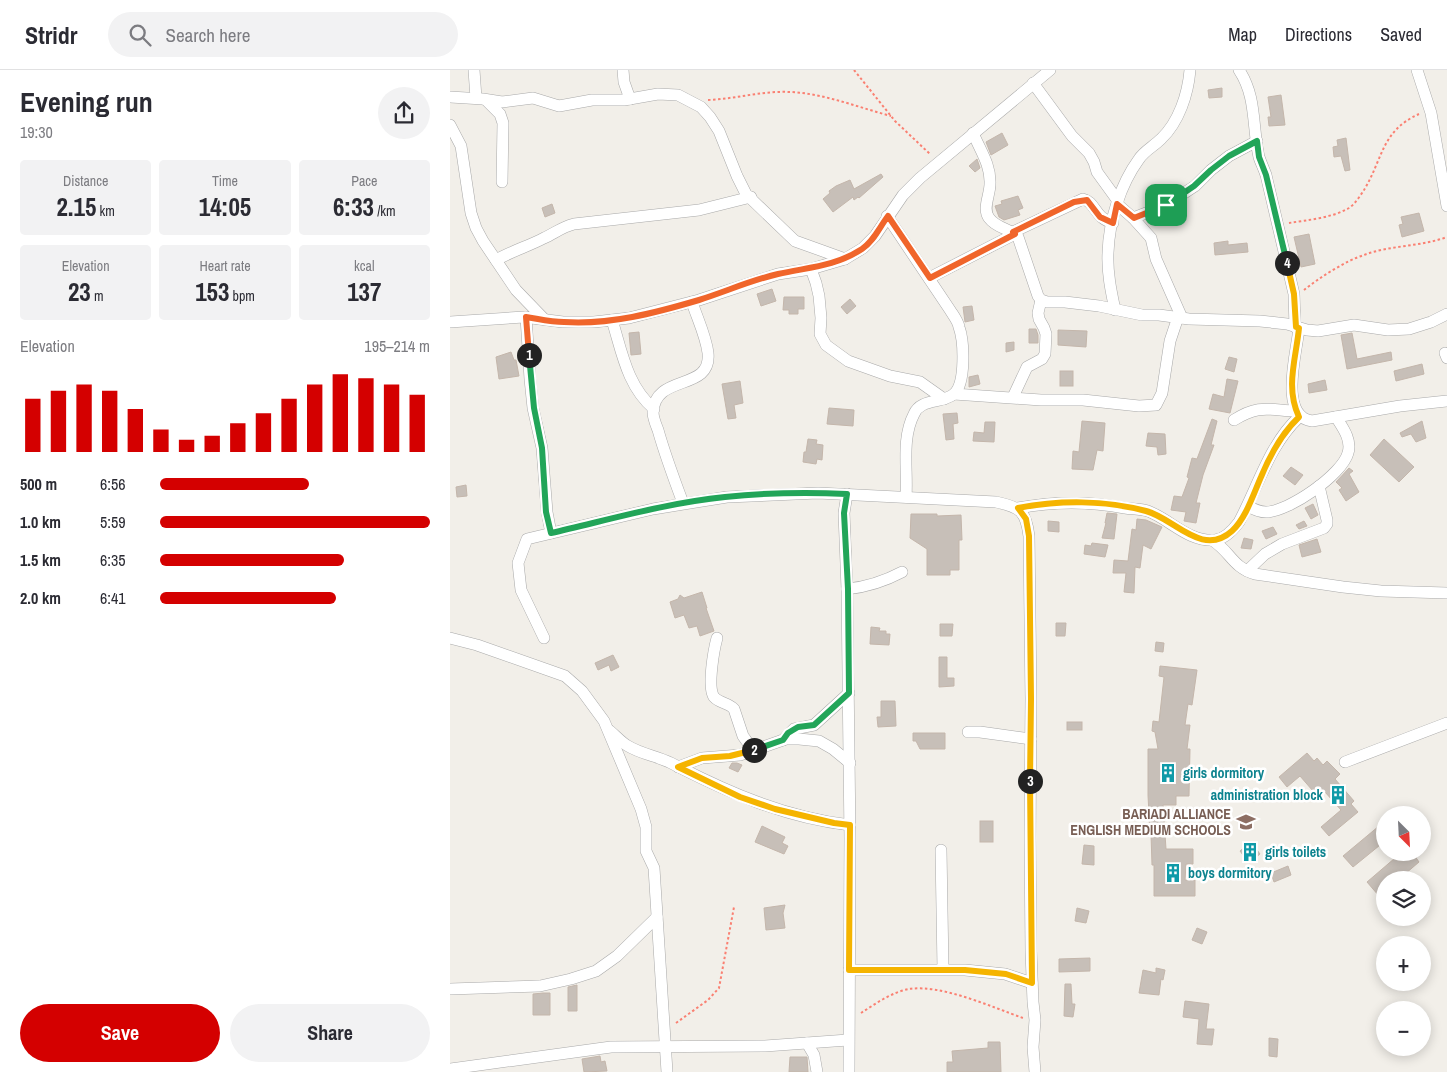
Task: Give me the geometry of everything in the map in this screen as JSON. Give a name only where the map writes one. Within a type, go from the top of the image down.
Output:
[{"type":"street","points":[[474,70],[481,99],[500,114],[503,123],[502,182]]},
{"type":"street","points":[[623,70],[624,82],[630,99]]},
{"type":"street","points":[[450,322],[526,317],[563,322],[629,318],[692,302],[778,274],[811,269],[845,259],[864,248],[914,184],[1050,70]]},
{"type":"street","points":[[1115,310],[1110,284],[1108,254],[1118,203],[1139,158],[1161,139],[1175,123],[1188,89],[1190,70]]},
{"type":"street","points":[[1239,70],[1246,80],[1252,100],[1259,157],[1266,175],[1294,298],[1297,328],[1291,390],[1298,414],[1305,421],[1312,422],[1400,406],[1447,401]]},
{"type":"street","points":[[1417,70],[1430,109],[1447,206]]},
{"type":"street","points":[[906,497],[907,442],[910,422],[914,411],[926,403],[949,396],[1083,400],[1150,406],[1156,404],[1162,393],[1170,341],[1180,318],[1156,258],[1151,238],[1118,203],[1098,172],[1089,153],[1072,136],[1033,83]]},
{"type":"street","points":[[450,97],[502,102],[533,98],[559,106],[592,100],[630,99],[658,94],[678,94],[702,107],[710,117],[719,131],[746,194],[795,241],[845,259]]},
{"type":"street","points":[[450,125],[461,146],[471,213],[483,241],[516,290],[544,320]]},
{"type":"street","points":[[973,133],[990,172],[986,210],[988,217],[998,227],[1014,233],[1024,253],[1041,300],[1038,313],[1046,334],[1045,354],[1042,359],[1027,367],[1013,397]]},
{"type":"street","points":[[1134,218],[1166,205],[1194,186],[1229,156],[1257,141]]},
{"type":"street","points":[[496,260],[545,238],[560,228],[574,224],[699,210],[751,198]]},
{"type":"street","points":[[930,278],[1083,199],[1090,202],[1100,217],[1113,223]]},
{"type":"street","points":[[888,216],[930,278],[959,326],[963,360],[958,389],[949,396]]},
{"type":"street","points":[[811,269],[819,296],[820,334],[826,345],[848,361],[890,376],[920,382],[949,396]]},
{"type":"street","points":[[1041,300],[1099,306],[1142,315],[1275,322],[1318,331],[1354,325],[1388,330],[1409,329],[1432,322],[1447,314]]},
{"type":"street","points":[[682,503],[662,446],[653,413],[656,398],[663,390],[696,378],[704,372],[707,364],[708,354],[705,338],[692,302]]},
{"type":"street","points":[[526,317],[530,379],[542,448],[546,512],[551,533]]},
{"type":"street","points":[[612,320],[628,373],[636,390],[644,401],[654,409]]},
{"type":"street","points":[[1234,420],[1247,412],[1255,410],[1298,414]]},
{"type":"street","points":[[544,638],[521,590],[518,563],[527,539],[682,503],[727,497],[818,493],[996,502],[1018,508],[1046,502],[1094,503],[1148,512],[1198,539],[1216,540],[1231,532],[1239,522],[1269,458],[1298,414]]},
{"type":"street","points":[[1248,506],[1266,512],[1274,511],[1300,500],[1319,486],[1343,463],[1348,453],[1348,444],[1346,433],[1336,417]]},
{"type":"street","points":[[1247,571],[1265,554],[1282,544],[1324,528],[1327,520],[1319,486]]},
{"type":"street","points":[[847,494],[844,513],[848,589],[850,763],[849,1072]]},
{"type":"street","points":[[1018,508],[1026,519],[1029,536],[1030,838],[1035,1072]]},
{"type":"street","points":[[1212,540],[1222,546],[1234,562],[1247,571],[1343,587],[1381,591],[1447,593]]},
{"type":"street","points":[[848,589],[887,580],[902,572]]},
{"type":"street","points":[[450,638],[477,645],[565,676],[582,690],[598,710],[641,809],[646,827],[646,851],[654,868],[667,1072]]},
{"type":"street","points":[[717,638],[714,650],[711,690],[714,697],[734,709],[743,736],[753,750]]},
{"type":"street","points":[[783,740],[794,729],[814,725],[849,693]]},
{"type":"street","points":[[1345,762],[1447,722]]},
{"type":"street","points":[[607,729],[628,746],[657,757],[740,797],[775,809],[850,825]]},
{"type":"street","points":[[968,732],[1031,739]]},
{"type":"street","points":[[678,767],[702,758],[730,756],[783,740],[799,739],[819,741],[833,749],[850,763]]},
{"type":"street","points":[[941,850],[943,969]]},
{"type":"street","points":[[450,989],[540,986],[596,971],[617,956],[657,916]]},
{"type":"street","points":[[849,970],[943,969],[996,973],[1032,983]]},
{"type":"street","points":[[450,1069],[611,1047],[765,1046],[848,1040]]},
{"type":"street","points":[[807,1043],[814,1055],[817,1072]]},
{"type":"path","points":[[854,70],[890,116],[938,162]]},
{"type":"path","points":[[691,100],[726,100],[777,92],[799,92],[817,95],[890,116]]},
{"type":"path","points":[[1278,225],[1326,216],[1349,208],[1359,198],[1384,146],[1397,127],[1430,109]]},
{"type":"path","points":[[1294,298],[1324,276],[1364,255],[1447,237]]},
{"type":"path","points":[[664,1032],[686,1014],[708,1000],[719,988],[734,907]]},
{"type":"path","points":[[848,1021],[882,999],[908,989],[934,989],[1022,1018],[1035,1020]]},
{"type":"building","points":[[1222,88],[1222,97],[1209,98],[1208,90]]},
{"type":"building","points":[[1281,95],[1285,125],[1269,126],[1268,117],[1271,117],[1268,97]]},
{"type":"building","points":[[1002,133],[1008,145],[991,155],[986,142]]},
{"type":"building","points":[[1346,138],[1350,170],[1345,171],[1341,156],[1334,157],[1333,147],[1338,146],[1337,140]]},
{"type":"building","points":[[977,159],[980,168],[975,172],[969,166]]},
{"type":"building","points":[[881,174],[883,177],[859,198],[854,200],[853,197],[833,212],[823,199],[836,186],[850,180],[854,189]]},
{"type":"building","points":[[1018,196],[1023,208],[1018,210],[1020,215],[1004,220],[999,217],[995,206],[1002,204],[1001,201]]},
{"type":"building","points":[[552,204],[555,213],[545,217],[542,208]]},
{"type":"building","points":[[1419,213],[1424,231],[1402,237],[1399,225],[1403,224],[1401,217]]},
{"type":"building","points":[[1309,234],[1315,264],[1301,267],[1294,237]]},
{"type":"building","points":[[1228,241],[1228,245],[1247,243],[1248,252],[1215,255],[1214,243]]},
{"type":"building","points":[[772,289],[776,301],[761,306],[757,294]]},
{"type":"building","points":[[784,297],[804,297],[804,309],[798,309],[798,314],[789,314],[789,310],[783,310]]},
{"type":"building","points":[[850,299],[856,306],[847,314],[841,307]]},
{"type":"building","points":[[972,306],[974,320],[965,322],[963,307]]},
{"type":"building","points":[[1029,329],[1036,329],[1038,343],[1029,343]]},
{"type":"building","points":[[1058,330],[1087,331],[1086,347],[1058,345]]},
{"type":"building","points":[[639,332],[641,354],[631,355],[629,333]]},
{"type":"building","points":[[1352,333],[1357,359],[1391,352],[1392,360],[1347,369],[1341,335]]},
{"type":"building","points":[[1014,342],[1014,350],[1006,352],[1006,343]]},
{"type":"building","points":[[511,352],[514,360],[516,360],[519,376],[499,379],[496,357]]},
{"type":"building","points":[[1229,357],[1237,359],[1234,372],[1225,369]]},
{"type":"building","points":[[1422,364],[1424,374],[1396,381],[1394,371]]},
{"type":"building","points":[[1060,371],[1073,371],[1073,386],[1060,386]]},
{"type":"building","points":[[978,375],[980,384],[969,387],[969,377]]},
{"type":"building","points":[[1227,379],[1238,381],[1230,413],[1209,409],[1213,394],[1224,397]]},
{"type":"building","points":[[1325,380],[1327,390],[1309,393],[1308,384]]},
{"type":"building","points":[[740,381],[743,403],[734,405],[736,418],[728,419],[722,384]]},
{"type":"building","points":[[829,408],[854,410],[853,426],[827,424]]},
{"type":"building","points":[[957,413],[958,423],[953,424],[954,439],[946,440],[943,414]]},
{"type":"building","points":[[1212,419],[1217,421],[1211,445],[1214,445],[1203,475],[1196,503],[1200,503],[1196,523],[1184,521],[1186,512],[1171,510],[1174,496],[1182,497],[1189,478],[1187,477],[1192,458],[1197,459]]},
{"type":"building","points":[[1082,421],[1105,423],[1103,451],[1097,450],[1093,470],[1072,469],[1073,451],[1079,452]]},
{"type":"building","points":[[1422,421],[1426,438],[1416,442],[1411,434],[1402,437],[1400,433]]},
{"type":"building","points":[[985,422],[995,422],[994,442],[973,441],[974,432],[984,433]]},
{"type":"building","points":[[1148,433],[1165,434],[1166,454],[1158,455],[1157,447],[1146,446]]},
{"type":"building","points":[[808,439],[817,440],[816,444],[823,445],[822,460],[817,459],[816,464],[803,462]]},
{"type":"building","points":[[1384,439],[1414,467],[1399,482],[1370,455]]},
{"type":"building","points":[[1291,467],[1303,475],[1295,485],[1283,476]]},
{"type":"building","points":[[1349,468],[1353,471],[1349,474],[1359,492],[1346,501],[1339,490],[1342,488],[1336,482]]},
{"type":"building","points":[[466,485],[467,496],[457,497],[456,487]]},
{"type":"building","points":[[1313,504],[1318,515],[1311,519],[1305,508]]},
{"type":"building","points":[[1107,513],[1117,514],[1114,539],[1102,538]]},
{"type":"building","points":[[911,514],[961,515],[962,540],[959,540],[959,570],[950,570],[950,575],[927,575],[927,549],[910,538]]},
{"type":"building","points":[[1137,519],[1146,520],[1162,527],[1151,549],[1143,545],[1140,568],[1135,567],[1134,593],[1124,592],[1126,573],[1113,573],[1114,560],[1128,561],[1132,529],[1136,530]]},
{"type":"building","points":[[1048,521],[1059,522],[1059,532],[1048,531]]},
{"type":"building","points":[[1304,521],[1307,526],[1299,529],[1296,525]]},
{"type":"building","points":[[1273,527],[1277,534],[1266,539],[1262,531]]},
{"type":"building","points":[[1244,538],[1253,540],[1251,549],[1241,548]]},
{"type":"building","points":[[1317,539],[1321,552],[1302,557],[1299,545]]},
{"type":"building","points":[[1092,543],[1108,545],[1105,557],[1084,554],[1085,545],[1091,546]]},
{"type":"building","points":[[702,592],[714,631],[700,636],[697,626],[689,628],[684,615],[675,618],[670,602],[678,599],[680,595],[684,598]]},
{"type":"building","points":[[1056,623],[1066,623],[1065,636],[1056,636]]},
{"type":"building","points":[[940,624],[953,624],[952,636],[940,636]]},
{"type":"building","points":[[871,627],[880,628],[879,631],[886,631],[886,634],[890,634],[889,645],[870,644]]},
{"type":"building","points":[[1156,642],[1164,643],[1163,652],[1155,651]]},
{"type":"building","points":[[613,655],[619,667],[611,671],[609,665],[598,670],[595,663]]},
{"type":"building","points":[[939,657],[947,657],[947,678],[954,678],[954,686],[939,687]]},
{"type":"building","points":[[1160,666],[1197,670],[1192,705],[1188,704],[1185,725],[1190,725],[1187,749],[1190,749],[1189,796],[1176,796],[1176,805],[1163,805],[1166,849],[1193,849],[1193,864],[1186,864],[1185,880],[1195,880],[1195,896],[1154,896],[1154,865],[1152,865],[1148,795],[1148,749],[1158,749],[1155,732],[1152,731],[1153,721],[1159,722],[1164,677],[1159,676]]},
{"type":"building","points":[[881,701],[895,701],[896,726],[878,727],[877,717],[881,717]]},
{"type":"building","points":[[1067,722],[1082,722],[1082,730],[1067,730]]},
{"type":"building","points":[[913,733],[945,733],[945,749],[920,749],[916,741],[913,741]]},
{"type":"building","name":"administration block","points":[[1307,753],[1314,761],[1317,758],[1323,765],[1327,761],[1340,774],[1335,779],[1354,801],[1351,804],[1358,812],[1329,836],[1321,827],[1341,810],[1325,792],[1319,798],[1300,776],[1287,787],[1279,777]]},
{"type":"building","points":[[732,763],[742,765],[738,772],[729,768]]},
{"type":"building","points":[[980,821],[993,821],[993,842],[980,842]]},
{"type":"building","points":[[762,826],[785,837],[782,843],[788,846],[784,854],[755,842]]},
{"type":"building","points":[[1376,828],[1376,848],[1353,867],[1343,856]]},
{"type":"building","name":"girls toilets","points":[[1251,842],[1260,854],[1249,863],[1240,851]]},
{"type":"building","points":[[1084,845],[1094,846],[1094,865],[1082,864]]},
{"type":"building","points":[[1392,861],[1419,862],[1408,871],[1380,871]]},
{"type":"building","points":[[1288,866],[1291,875],[1274,882],[1271,873]]},
{"type":"building","points":[[1376,874],[1376,892],[1367,882]]},
{"type":"building","points":[[785,905],[783,913],[785,928],[766,930],[764,908]]},
{"type":"building","points":[[1077,908],[1089,911],[1086,923],[1075,921]]},
{"type":"building","points":[[1197,928],[1207,932],[1202,944],[1192,940]]},
{"type":"building","points":[[1090,958],[1090,971],[1059,972],[1059,959]]},
{"type":"building","points":[[1156,968],[1165,970],[1163,980],[1161,979],[1159,995],[1139,993],[1143,970],[1156,973]]},
{"type":"building","points":[[1065,984],[1071,984],[1072,1004],[1075,1004],[1073,1017],[1064,1016]]},
{"type":"building","points":[[577,985],[577,1011],[568,1011],[568,987]]},
{"type":"building","points":[[550,993],[550,1015],[533,1015],[533,994]]},
{"type":"building","points":[[1185,1001],[1209,1004],[1206,1029],[1214,1029],[1212,1045],[1197,1044],[1199,1019],[1183,1017]]},
{"type":"building","points":[[1269,1038],[1278,1039],[1277,1057],[1269,1056]]},
{"type":"building","points":[[988,1042],[1000,1042],[1001,1072],[947,1072],[947,1062],[953,1062],[952,1051],[988,1048]]},
{"type":"building","points":[[600,1056],[601,1062],[605,1061],[607,1071],[584,1072],[582,1059]]},
{"type":"building","points":[[790,1057],[807,1057],[808,1072],[789,1072]]},
{"type":"place","name":"girls dormitory","points":[[1168,773]]},
{"type":"place","name":"administration block","points":[[1338,795]]},
{"type":"place","name":"BARIADI ALLIANCE ENGLISH MEDIUM SCHOOLS","points":[[1246,822]]},
{"type":"place","name":"girls toilets","points":[[1250,852]]},
{"type":"place","name":"boys dormitory","points":[[1173,873]]},
{"type":"route","points":[[1257,141],[1259,157],[1266,175],[1294,294],[1296,327],[1299,328],[1291,390],[1299,417],[1279,441],[1269,458],[1253,497],[1239,522],[1231,532],[1216,540],[1198,539],[1148,512],[1119,507],[1094,503],[1046,502],[1018,508],[1026,519],[1029,536],[1032,983],[1006,974],[965,970],[849,970],[850,825],[775,809],[740,797],[678,767],[702,758],[740,754],[783,740],[788,733],[798,727],[817,723],[849,693],[848,589],[844,513],[847,494],[818,493],[727,497],[653,509],[551,533],[546,512],[542,448],[530,379],[526,317],[563,322],[594,322],[629,318],[699,300],[778,274],[811,269],[845,259],[864,248],[875,236],[888,216],[930,278],[1015,234],[1013,232],[1083,199],[1090,202],[1105,221],[1113,223],[1117,204],[1134,218],[1166,205],[1194,186],[1229,156],[1257,141]]}]
